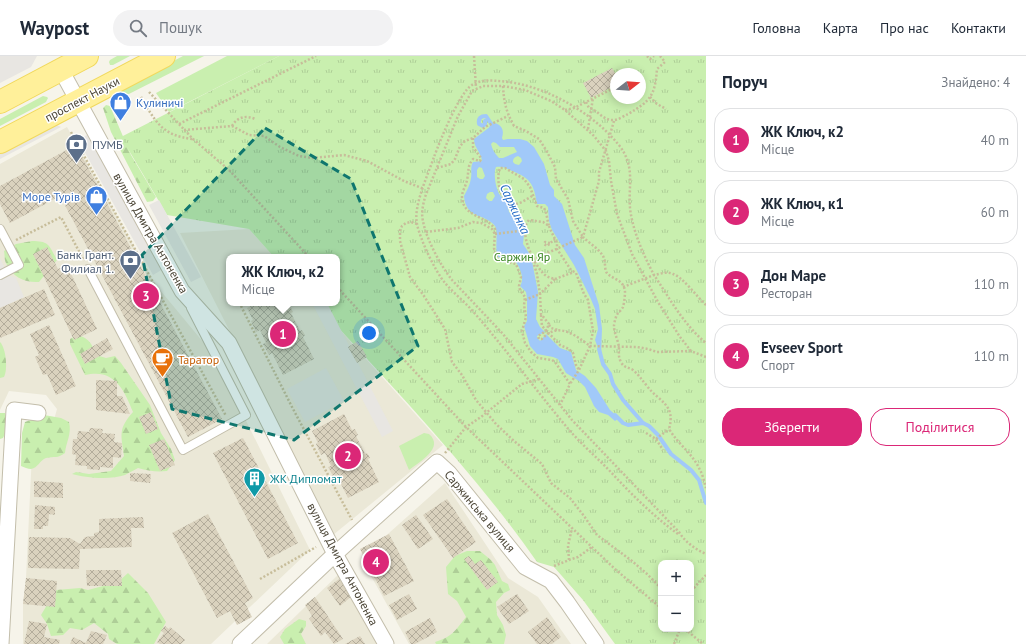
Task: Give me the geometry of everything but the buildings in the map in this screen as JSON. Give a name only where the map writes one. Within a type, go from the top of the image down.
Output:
[{"type":"main road","points":[[0,102],[87,56]]},
{"type":"main road","name":"проспект Науки","points":[[0,142],[164,56]]},
{"type":"street","name":"вулиця Дмитра Антоненка","points":[[61,70],[182,292],[230,343],[335,554],[386,644]]},
{"type":"street","points":[[1,644],[14,410],[38,413]]},
{"type":"street","name":"Саржинська вулиця","points":[[240,644],[335,554],[437,462],[449,473],[525,567],[551,581],[596,644]]},
{"type":"lane","points":[[0,229],[19,265],[0,275]]},
{"type":"lane","points":[[88,269],[183,450],[246,415],[182,292]]},
{"type":"path","points":[[179,124],[316,56]]},
{"type":"path","points":[[474,56],[476,88]]},
{"type":"path","points":[[647,56],[650,60],[654,56]]},
{"type":"path","points":[[586,102],[589,108],[595,110],[606,119],[614,121],[642,106],[650,97],[656,84],[657,69],[665,62],[660,56]]},
{"type":"path","points":[[680,535],[659,519],[628,490],[567,427],[491,332],[444,282],[429,254],[417,224],[417,207],[437,149],[455,109],[468,89],[476,83],[483,81],[500,81],[530,86],[550,94],[574,108],[590,118],[611,136],[625,154],[628,164],[631,175],[629,204],[633,226],[646,259],[654,275],[684,322],[706,343]]},
{"type":"path","points":[[691,351],[680,337],[644,278],[632,254],[617,214],[609,161],[606,151],[594,136],[565,110],[551,101],[525,90],[503,86],[483,86],[476,88],[469,95],[462,108],[428,189],[422,210],[426,232],[446,272],[503,334],[560,406],[680,535],[692,546],[706,554]]},
{"type":"path","points":[[503,86],[504,103],[508,116],[514,126],[534,136],[546,150],[555,167],[556,179],[568,199],[574,221],[583,237],[602,255],[606,263],[606,271],[608,274],[616,278],[622,284],[625,293],[624,304],[616,316],[614,327],[619,346],[619,359],[625,368],[632,370],[641,377],[646,386],[666,405],[671,417],[669,429],[656,439]]},
{"type":"path","points":[[565,110],[574,108],[610,90]]},
{"type":"path","points":[[148,92],[193,139],[228,170],[306,254]]},
{"type":"path","points":[[141,97],[156,123],[170,133],[182,138],[193,139]]},
{"type":"path","points":[[650,97],[657,104],[666,109]]},
{"type":"path","points":[[588,130],[593,98]]},
{"type":"path","points":[[436,168],[451,164],[455,159],[460,146],[465,141],[473,138],[485,127],[508,116]]},
{"type":"path","points":[[232,126],[239,118],[245,117],[255,119]]},
{"type":"path","points":[[583,237],[599,181],[599,172],[611,136],[614,121]]},
{"type":"path","points":[[184,130],[232,126],[249,135],[264,136],[280,147],[299,156],[312,158],[344,155],[367,160],[404,181],[423,189],[428,189]]},
{"type":"path","points":[[71,132],[230,424]]},
{"type":"path","points":[[473,138],[473,146],[481,159],[473,159],[468,167],[468,176],[462,193],[464,206],[469,213],[490,223],[495,229],[495,253],[498,259],[516,264],[521,277],[519,286],[520,290],[526,300],[524,305],[526,317],[522,331],[525,343],[531,352],[538,358],[552,360],[555,362],[571,382]]},
{"type":"path","points":[[532,196],[514,204],[511,204],[506,200],[498,183],[500,168],[505,168],[524,179],[530,187],[532,196],[537,206],[544,208],[550,231],[571,270],[576,273],[590,306],[589,314],[593,331],[590,346],[560,406]]},
{"type":"path","points":[[8,244],[61,217],[88,269]]},
{"type":"path","points":[[549,226],[543,222],[529,220],[527,222],[526,230],[527,244],[543,273],[555,279]]},
{"type":"path","points":[[417,224],[411,222],[406,223],[400,230],[400,242],[410,277],[445,329],[452,362],[462,375],[476,400],[488,412],[496,424],[514,442],[542,464],[552,484],[570,498],[597,535],[646,573],[658,585]]},
{"type":"path","points":[[426,232],[437,232],[458,228],[473,222],[480,223],[492,229],[495,234]]},
{"type":"path","points":[[495,234],[526,230]]},
{"type":"path","points":[[534,259],[583,237]]},
{"type":"path","points":[[550,243],[555,239]]},
{"type":"path","points":[[530,251],[537,274],[542,326],[560,345],[573,352],[576,365],[579,370]]},
{"type":"path","points":[[526,300],[540,294],[555,279],[574,272]]},
{"type":"path","points":[[623,287],[654,275],[666,273],[673,274],[681,279],[706,305]]},
{"type":"path","points":[[340,290],[466,427],[616,570],[658,605]]},
{"type":"path","points":[[241,306],[292,407],[352,520],[328,540],[260,579]]},
{"type":"path","points":[[541,314],[551,328],[576,335],[590,346],[619,346],[648,349],[657,352],[691,351],[706,357]]},
{"type":"path","points":[[547,331],[549,324]]},
{"type":"path","points":[[547,331],[558,330]]},
{"type":"path","points":[[437,462],[466,427],[488,412],[522,384],[539,379]]},
{"type":"path","points":[[669,429],[701,470],[706,488]]},
{"type":"path","points":[[646,433],[656,439],[663,450]]},
{"type":"path","points":[[569,560],[568,546],[572,528]]},
{"type":"path","points":[[554,567],[578,557],[592,547]]},
{"type":"path","points":[[694,587],[706,575]]},
{"type":"path","points":[[674,644],[679,632]]},
{"type":"path","points":[[689,632],[703,644]]},
{"type":"highlighted area","points":[[265,128],[351,179],[418,346],[294,440],[172,409],[142,255]]},
{"type":"shaded area","points":[[0,56],[37,56],[31,67],[0,83]]},
{"type":"shaded area","points":[[53,123],[61,127],[0,159],[0,151]]},
{"type":"shaded area","points":[[67,127],[155,284],[213,354],[310,550],[211,644],[23,644],[23,604],[26,578],[33,433],[52,427],[57,409],[46,395],[9,391],[0,410],[0,164]]},
{"type":"shaded area","points":[[87,135],[163,269],[153,275],[78,140]]},
{"type":"shaded area","points":[[159,200],[201,277],[191,282],[149,205]]},
{"type":"shaded area","points":[[249,229],[271,254],[226,254],[226,306],[319,306],[443,445],[333,535],[180,233]]},
{"type":"shaded area","points":[[0,258],[8,275],[16,278],[24,297],[0,308]]},
{"type":"shaded area","points":[[314,306],[329,306],[393,431],[382,437]]},
{"type":"shaded area","points":[[326,368],[344,401],[305,422],[287,389]]},
{"type":"shaded area","points":[[445,483],[508,578],[538,597],[571,644],[409,644],[361,558]]},
{"type":"shaded area","points":[[340,573],[380,644],[267,644]]},
{"type":"green space","points":[[117,56],[130,56],[113,65],[110,65],[110,60]]},
{"type":"green space","points":[[183,56],[204,56],[113,102],[109,95]]},
{"type":"green space","points":[[227,56],[279,56],[169,112],[156,93]]},
{"type":"green space","name":"Саржин Яр","points":[[279,56],[706,56],[706,644],[615,644],[583,600],[554,567],[537,562],[486,494],[431,429],[319,306],[340,306],[340,254],[271,254],[249,229],[167,215],[121,137]]},
{"type":"green space","points":[[43,96],[48,98],[46,102],[0,126],[0,119]]},
{"type":"green space","points":[[106,105],[110,106],[131,155],[156,197],[153,201],[147,202],[111,132],[103,108]]},
{"type":"green space","points":[[32,241],[42,242],[48,245],[57,260],[39,282],[24,280],[15,275],[5,260],[4,251],[16,244]]},
{"type":"green space","points":[[78,335],[90,342],[96,355],[106,358],[115,356],[150,405],[161,433],[171,449],[175,460],[167,471],[152,471],[138,468],[119,477],[106,478],[84,477],[72,474],[76,472],[89,474],[111,471],[124,456],[122,432],[125,423],[133,412],[122,388],[111,378],[95,374],[85,375],[70,344],[70,339]]},
{"type":"green space","points":[[0,342],[4,349],[6,364],[4,377],[0,378]]},
{"type":"green space","points":[[0,413],[5,413],[8,428],[3,438],[0,439]]},
{"type":"green space","points":[[44,415],[61,418],[69,422],[69,434],[65,453],[58,457],[46,458],[37,466],[30,469],[21,466],[22,433],[25,422]]},
{"type":"green space","points":[[424,433],[429,434],[433,439],[434,444],[432,449],[424,459],[409,470],[399,446]]},
{"type":"green space","points":[[467,551],[480,551],[495,565],[502,581],[508,584],[510,590],[504,593],[496,602],[497,615],[503,625],[506,635],[504,644],[436,644],[435,642],[453,633],[466,617],[457,601],[448,594],[446,567],[455,556]]},
{"type":"green space","points":[[128,573],[148,593],[166,622],[154,644],[117,644],[109,639],[108,634],[94,623],[82,630],[70,628],[63,635],[51,636],[47,624],[41,615],[56,590],[80,588],[88,590],[118,582]]},
{"type":"green space","points":[[299,619],[306,621],[306,626],[301,634],[306,644],[284,644],[280,637],[285,629]]},
{"type":"water","points":[[495,123],[502,129],[503,140],[520,139],[527,141],[534,147],[544,164],[550,185],[554,190],[554,196],[562,204],[575,245],[584,258],[599,305],[602,329],[601,356],[595,340],[598,329],[595,309],[574,265],[552,230],[549,221],[548,207],[545,204],[537,204],[533,187],[524,176],[501,167],[496,167],[495,181],[497,189],[507,202],[509,212],[517,217],[522,224],[524,234],[523,244],[531,256],[538,292],[536,319],[540,327],[545,332],[537,337],[540,341],[546,334],[560,348],[571,352],[576,370],[585,376],[596,388],[610,410],[619,418],[615,421],[608,415],[599,412],[594,406],[585,387],[579,381],[566,373],[558,359],[537,354],[530,346],[524,326],[527,321],[527,298],[526,292],[520,286],[522,277],[519,266],[515,261],[498,257],[496,249],[497,232],[495,226],[486,219],[472,213],[465,204],[464,196],[471,181],[472,164],[473,162],[482,161],[474,139]],"holes":[[[493,142],[500,147],[514,147],[517,152],[503,158],[499,158],[491,144]],[[518,156],[521,158],[522,161],[519,165],[513,162],[515,157]],[[479,167],[482,168],[485,176],[483,179],[477,177],[477,170]],[[493,192],[495,196],[492,201],[489,201],[486,198],[487,194]]]},
{"type":"waterway","name":"Саржинка","points":[[485,121],[483,126],[479,124],[480,118],[486,116],[492,125],[491,130]]},
{"type":"waterway","name":"Саржинка","points":[[599,349],[603,364],[610,374],[613,384],[623,400],[643,423]]},
{"type":"waterway","name":"Саржинка","points":[[615,415],[623,423],[628,425],[643,423],[649,426],[658,435],[671,454],[691,470],[699,480],[706,503]]},
{"type":"place","name":"Кулиничі","points":[[121,122]]},
{"type":"place","name":"ПУМБ","points":[[77,164]]},
{"type":"place","name":"Море Турів","points":[[96,216]]},
{"type":"place","name":"Банк Грант. Филиал 1.","points":[[130,280]]},
{"type":"place","name":"Дон Маре","points":[[146,296]]},
{"type":"place","name":"ЖК Ключ, к2","points":[[283,334]]},
{"type":"place","name":"Таратор","points":[[163,378]]},
{"type":"place","name":"ЖК Ключ, к1","points":[[348,456]]},
{"type":"place","name":"ЖК Дипломат","points":[[255,498]]},
{"type":"place","name":"Evseev Sport","points":[[376,562]]}]
